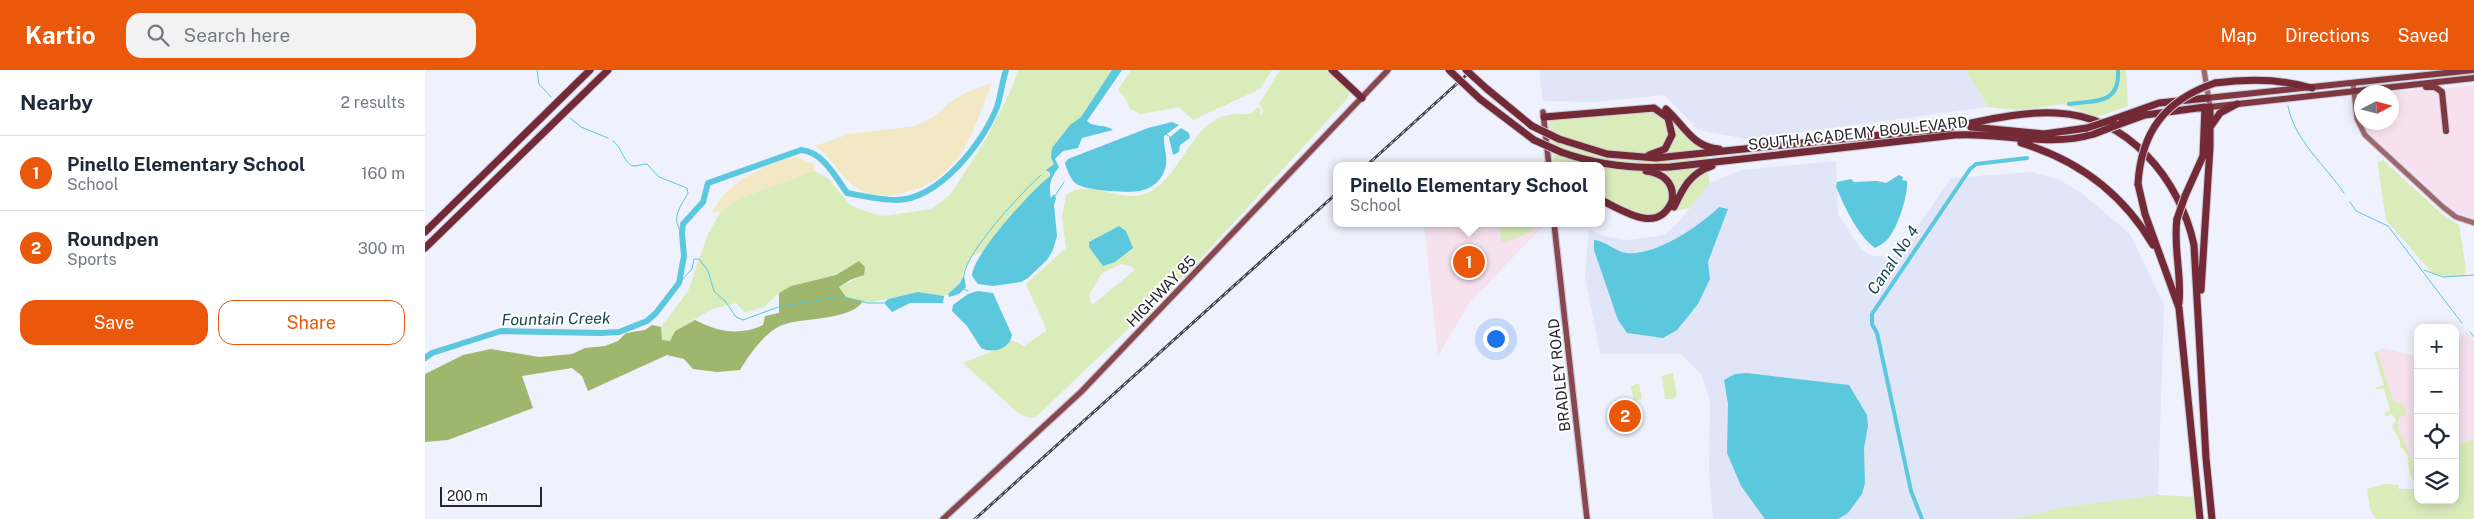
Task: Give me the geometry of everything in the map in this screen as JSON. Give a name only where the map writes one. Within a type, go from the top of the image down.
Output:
[{"type":"highway","points":[[425,232],[590,70]]},
{"type":"highway","points":[[425,248],[608,70]]},
{"type":"highway","points":[[1332,70],[1363,96]]},
{"type":"highway","points":[[1338,70],[1363,96]]},
{"type":"highway","name":"SOUTH ACADEMY BOULEVARD","points":[[1449,70],[1480,99],[1535,140],[1588,162]]},
{"type":"highway","name":"SOUTH ACADEMY BOULEVARD","points":[[1466,70],[1487,90],[1532,126],[1559,139],[1612,154],[1656,158],[1947,128],[1985,127],[2044,134],[2087,128],[2159,103],[2312,88],[2408,85],[2474,78]]},
{"type":"highway","name":"SOUTH ACADEMY BOULEVARD","points":[[1605,164],[1645,168],[1955,135],[2002,137],[2043,142],[2073,139],[2094,134],[2145,115],[2237,104],[2474,70]]},
{"type":"highway","points":[[2179,308],[2143,209],[2138,184],[2142,153],[2158,120],[2179,100],[2215,83],[2244,81],[2296,83],[2312,88]]},
{"type":"highway","points":[[2408,85],[2417,88],[2435,87],[2441,90],[2446,131]]},
{"type":"highway","points":[[1544,114],[1655,103],[1668,111],[1685,132],[1698,143],[1715,149],[1734,150]]},
{"type":"highway","points":[[2210,129],[2220,113],[2237,104]]},
{"type":"highway","points":[[1544,114],[1649,107],[1662,111],[1668,118],[1672,135],[1665,149],[1651,155],[1612,154]]},
{"type":"highway","points":[[2199,325],[2210,129],[2208,107]]},
{"type":"highway","points":[[2200,519],[2175,250],[2177,219],[2203,156],[2208,107]]},
{"type":"highway","points":[[1947,128],[2039,113],[2071,114],[2106,127],[2142,150],[2164,174],[2187,219],[2194,246],[2206,458],[2213,519]]},
{"type":"highway","points":[[2002,137],[2062,158],[2096,179],[2112,192],[2140,224],[2164,263]]},
{"type":"highway","points":[[1605,207],[1641,223],[1660,221],[1671,213],[1684,186],[1694,174],[1706,167],[1728,160]]},
{"type":"highway","points":[[1605,166],[1655,172],[1668,180],[1673,196],[1666,212],[1657,218],[1647,220],[1605,202]]},
{"type":"main road","name":"HIGHWAY 85","points":[[943,519],[1081,392],[1388,70]]},
{"type":"main road","points":[[2204,70],[2208,107]]},
{"type":"main road","points":[[2353,87],[2359,126],[2369,140],[2450,213],[2474,224]]},
{"type":"main road","points":[[1544,114],[1549,162]]},
{"type":"main road","name":"BRADLEY ROAD","points":[[1556,227],[1587,519]]},
{"type":"shaded area","points":[[1539,70],[1966,70],[1988,107],[1747,139],[1698,130],[1665,95],[1594,102],[1543,101]]},
{"type":"shaded area","points":[[2474,85],[2474,219],[2458,213],[2446,204],[2366,130],[2399,130],[2399,91]]},
{"type":"shaded area","points":[[1836,161],[1838,214],[1860,248],[1872,256],[1897,256],[1951,178],[2032,172],[2060,180],[2084,195],[2130,234],[2164,305],[2158,495],[2063,507],[2011,519],[1713,519],[1709,472],[1710,401],[1702,375],[1681,354],[1600,354],[1585,276],[1589,229],[1603,236],[1629,240],[1664,235],[1678,223],[1710,183],[1742,170]]},
{"type":"shaded area","points":[[1424,227],[1542,227],[1470,302],[1438,356]]},
{"type":"shaded area","points":[[2467,332],[2474,341],[2474,439],[2459,445],[2459,369],[2459,338]]},
{"type":"shaded area","points":[[2383,348],[2414,356],[2414,466],[2398,426],[2399,418],[2407,413],[2402,403],[2394,403],[2377,351]]},
{"type":"green space","points":[[1018,70],[1112,70],[1081,117],[1064,132],[1052,161],[1054,164],[1046,170],[1050,176],[1010,218],[986,249],[972,256],[964,269],[961,281],[948,294],[942,296],[918,292],[868,303],[846,297],[839,287],[864,275],[859,261],[836,275],[791,286],[779,293],[764,307],[745,313],[736,303],[712,309],[675,331],[670,341],[662,340],[661,327],[688,291],[708,234],[721,211],[743,197],[814,171],[828,178],[850,205],[870,213],[884,216],[931,209],[950,195],[985,141],[1010,92]]},
{"type":"green space","points":[[1131,70],[1272,70],[1260,89],[1193,120],[1179,107],[1141,114],[1130,109],[1125,98],[1118,90]]},
{"type":"green space","points":[[1280,70],[1327,70],[1350,90],[1347,99],[1192,268],[1037,415],[1029,418],[1018,413],[963,363],[993,351],[1011,340],[1024,346],[1047,330],[1026,284],[1066,248],[1062,217],[1066,195],[1075,190],[1085,189],[1127,196],[1147,193],[1168,177],[1193,141],[1212,122],[1227,115],[1251,114],[1257,107],[1261,110],[1260,115],[1264,111],[1259,104]],"holes":[[[1121,264],[1131,266],[1135,270],[1092,305],[1089,295],[1102,273]]]},
{"type":"green space","points":[[1966,70],[2126,70],[2128,106],[2097,117],[2063,104],[2019,110],[1988,107]]},
{"type":"green space","points":[[1649,109],[1664,116],[1703,149],[1710,183],[1690,208],[1654,215],[1640,215],[1605,199],[1605,162],[1554,162],[1549,122],[1554,119]]},
{"type":"green space","points":[[2383,160],[2442,214],[2459,225],[2466,269],[2464,276],[2449,277],[2433,274],[2386,220],[2378,166],[2378,162]]},
{"type":"green space","points":[[1499,227],[1532,227],[1532,231],[1504,243],[1501,241]]},
{"type":"green space","points":[[859,261],[865,267],[864,275],[850,280],[839,287],[846,297],[863,301],[857,307],[838,315],[791,322],[776,328],[758,344],[740,370],[717,372],[693,369],[684,359],[667,355],[588,391],[582,376],[572,368],[522,376],[533,408],[448,440],[425,442],[425,374],[463,355],[491,349],[539,357],[572,354],[585,348],[605,346],[618,341],[626,333],[645,330],[652,325],[661,327],[662,340],[670,341],[675,331],[695,320],[721,330],[746,331],[763,325],[765,316],[779,313],[779,293],[791,286],[836,275]]},
{"type":"green space","points":[[2377,351],[2394,402],[2402,403],[2407,414],[2399,418],[2398,426],[2414,466],[2414,483],[2409,470],[2406,452],[2400,447],[2400,442],[2392,426],[2396,420],[2392,414],[2386,416],[2384,413],[2390,410],[2384,389],[2376,389],[2376,387],[2384,385],[2374,353]]},
{"type":"green space","points":[[1673,373],[1677,396],[1672,399],[1665,399],[1662,376]]},
{"type":"green space","points":[[1639,383],[1642,399],[1634,401],[1631,386]]},
{"type":"green space","points":[[2474,439],[2474,519],[2376,519],[2370,509],[2367,489],[2385,484],[2398,485],[2399,489],[2414,489],[2414,504],[2459,504],[2459,445]]},
{"type":"green space","points":[[2158,495],[2196,497],[2198,519],[2011,519],[2063,507]]},
{"type":"sand","points":[[992,83],[971,136],[962,152],[939,177],[923,186],[891,195],[879,195],[860,190],[849,182],[826,155],[815,146],[849,134],[915,126],[932,118],[948,104],[967,92]]},
{"type":"sand","points":[[795,156],[815,165],[814,171],[743,197],[721,211],[711,214],[718,202],[736,184],[758,170]]},
{"type":"water","points":[[1112,70],[1122,70],[1087,121],[1093,125],[1113,130],[1082,138],[1078,148],[1063,151],[1055,159],[1059,167],[1052,178],[1050,189],[1051,198],[1054,194],[1056,198],[1054,205],[1057,236],[1053,250],[1047,260],[1021,282],[993,286],[978,284],[972,276],[982,253],[1017,208],[1050,176],[1050,173],[1046,170],[1054,164],[1051,158],[1052,148],[1070,125],[1081,117]]},
{"type":"water","points":[[1172,122],[1179,125],[1164,136],[1165,170],[1160,179],[1150,187],[1134,192],[1097,190],[1080,186],[1070,176],[1065,163],[1068,159],[1148,128]]},
{"type":"water","points":[[1181,128],[1189,133],[1190,138],[1180,145],[1179,152],[1173,155],[1169,138]]},
{"type":"water","points":[[1899,175],[1903,177],[1902,180],[1907,181],[1906,196],[1901,213],[1890,236],[1885,242],[1875,248],[1863,236],[1852,220],[1836,187],[1837,182],[1851,179],[1854,182],[1877,181],[1886,183]]},
{"type":"water","points":[[1719,207],[1728,209],[1708,262],[1710,279],[1698,304],[1677,330],[1663,338],[1627,333],[1618,320],[1594,250],[1594,240],[1626,253],[1650,250],[1676,239]]},
{"type":"water","points":[[1119,226],[1126,231],[1133,248],[1115,262],[1103,266],[1089,247],[1089,242]]},
{"type":"water","points":[[964,275],[966,287],[959,294],[949,297],[948,294],[960,283]]},
{"type":"water","points":[[978,291],[993,293],[1012,335],[1008,344],[1000,349],[986,350],[981,348],[967,326],[952,311],[953,305],[968,294]]},
{"type":"water","points":[[918,292],[944,296],[943,303],[910,303],[892,312],[884,303],[888,299]]},
{"type":"water","points":[[1747,373],[1849,385],[1867,415],[1868,426],[1864,448],[1865,483],[1862,494],[1848,513],[1838,519],[1765,519],[1741,486],[1727,453],[1728,404],[1724,380],[1735,374]]},
{"type":"waterway","points":[[537,70],[539,84],[551,97]]},
{"type":"waterway","name":"Fountain Creek","points":[[425,358],[432,353],[501,331],[619,332],[647,321],[656,313],[679,283],[684,256],[683,224],[703,202],[708,183],[801,150],[816,155],[822,160],[833,172],[847,193],[878,199],[897,200],[913,197],[928,190],[957,167],[981,137],[997,107],[1006,70]]},
{"type":"waterway","name":"Canal No 4","points":[[2069,104],[2097,101],[2110,95],[2115,90],[2118,81],[2118,70]]},
{"type":"waterway","points":[[2288,106],[2291,118],[2311,152],[2344,193]]},
{"type":"waterway","points":[[570,118],[581,127],[608,138]]},
{"type":"waterway","points":[[1166,134],[1170,137]]},
{"type":"waterway","points":[[613,141],[631,165],[647,164],[659,177],[687,188],[688,193],[677,217],[682,233]]},
{"type":"waterway","name":"Canal No 4","points":[[1922,519],[1911,491],[1877,333],[1872,324],[1872,314],[1970,169],[1976,164],[2027,158]]},
{"type":"waterway","points":[[964,275],[974,252],[984,238],[1009,208],[1041,175]]},
{"type":"waterway","points":[[1055,196],[1064,182]]},
{"type":"waterway","points":[[2350,202],[2356,211],[2388,226],[2462,323]]},
{"type":"waterway","points":[[679,283],[692,269],[694,259],[699,259],[708,271],[714,291],[726,302],[736,317],[743,320],[781,306],[841,297],[868,303],[884,303]]},
{"type":"waterway","points":[[2424,270],[2443,277],[2474,275]]},
{"type":"waterway","points":[[964,289],[968,291]]},
{"type":"waterway","points":[[2470,332],[2474,337]]},
{"type":"railway","points":[[1370,162],[1472,70]]},
{"type":"railway","points":[[975,519],[1333,197]]},
{"type":"place","name":"Pinello Elementary School","points":[[1469,262]]},
{"type":"place","name":"Roundpen","points":[[1625,416]]}]
